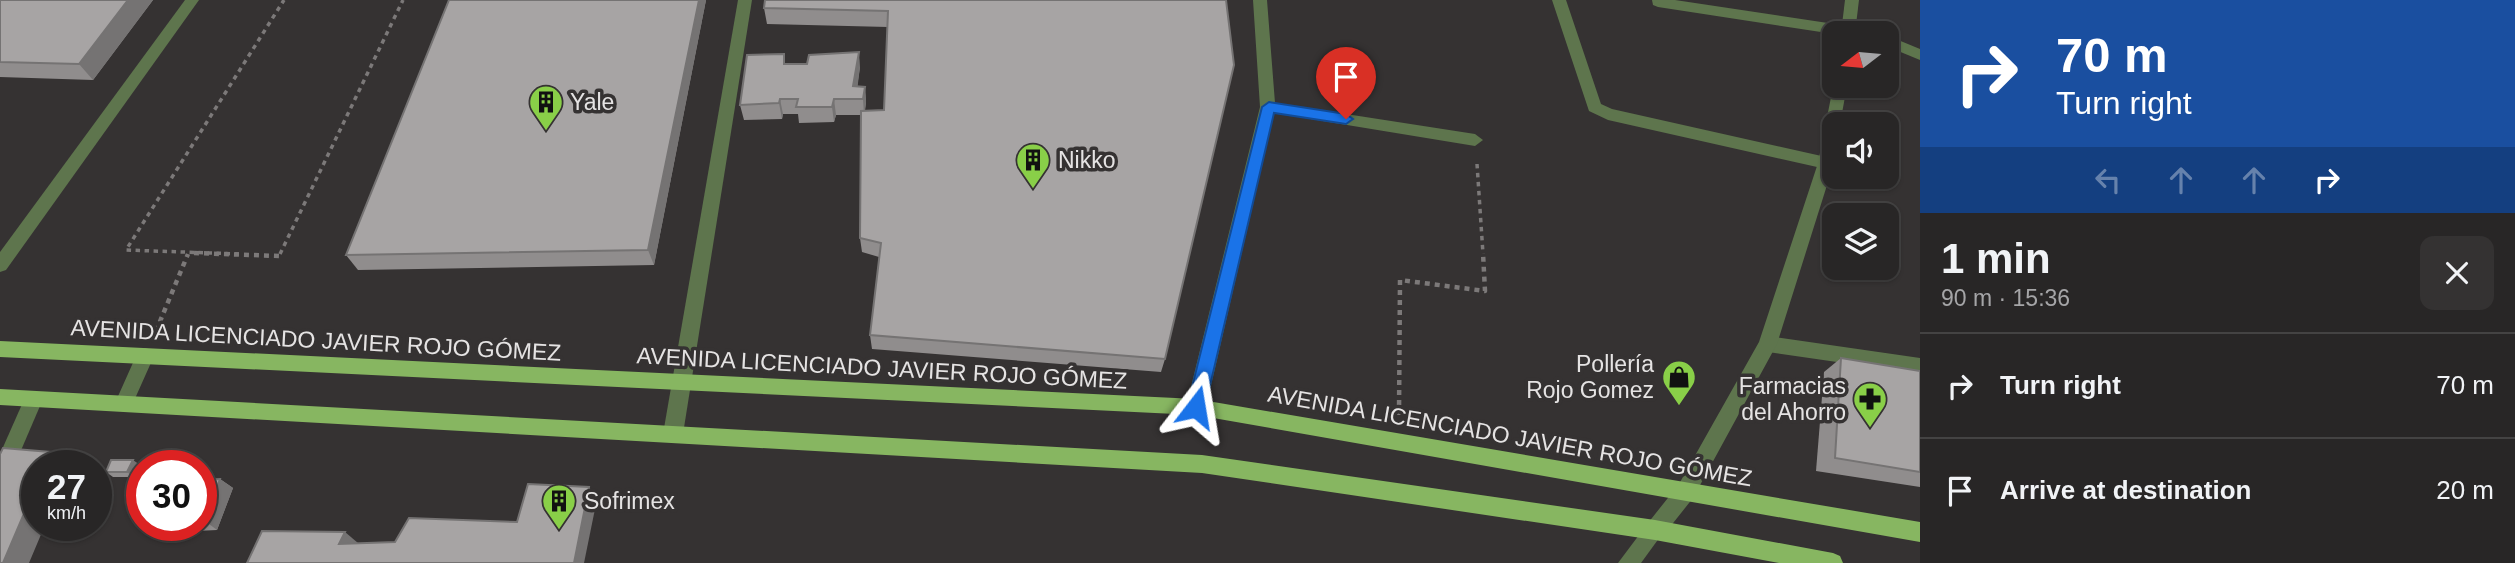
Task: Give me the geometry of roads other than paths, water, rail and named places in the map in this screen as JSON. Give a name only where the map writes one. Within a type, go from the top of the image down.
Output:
[{"type":"main road","name":"AVENIDA LICENCIADO JAVIER ROJO GÓMEZ","points":[[0,349],[1196,407],[1920,532]]},
{"type":"main road","points":[[0,397],[1202,464],[1655,530],[1822,562]]},
{"type":"street","points":[[0,265],[192,0]]},
{"type":"street","points":[[673,434],[745,0]]},
{"type":"street","points":[[1196,407],[1269,107],[1260,0]]},
{"type":"street","points":[[1559,0],[1594,107],[1608,114],[1822,162]]},
{"type":"street","points":[[1852,0],[1852,21]]},
{"type":"street","points":[[1658,2],[1822,27]]},
{"type":"street","points":[[1899,46],[1920,55]]},
{"type":"street","points":[[1269,107],[1475,139]]},
{"type":"street","points":[[1628,563],[1686,491],[1768,344],[1822,175]]},
{"type":"street","points":[[1768,344],[1920,366]]},
{"type":"street","points":[[124,404],[145,356]]},
{"type":"street","points":[[0,477],[34,399]]},
{"type":"place","name":"Yale","points":[[546,132]]},
{"type":"place","name":"Nikko","points":[[1033,190]]},
{"type":"place","name":"Pollería Rojo Gomez","points":[[1679,407]]},
{"type":"place","name":"Farmacias del Ahorro","points":[[1870,429]]},
{"type":"place","name":"Sofrimex","points":[[559,531]]}]
